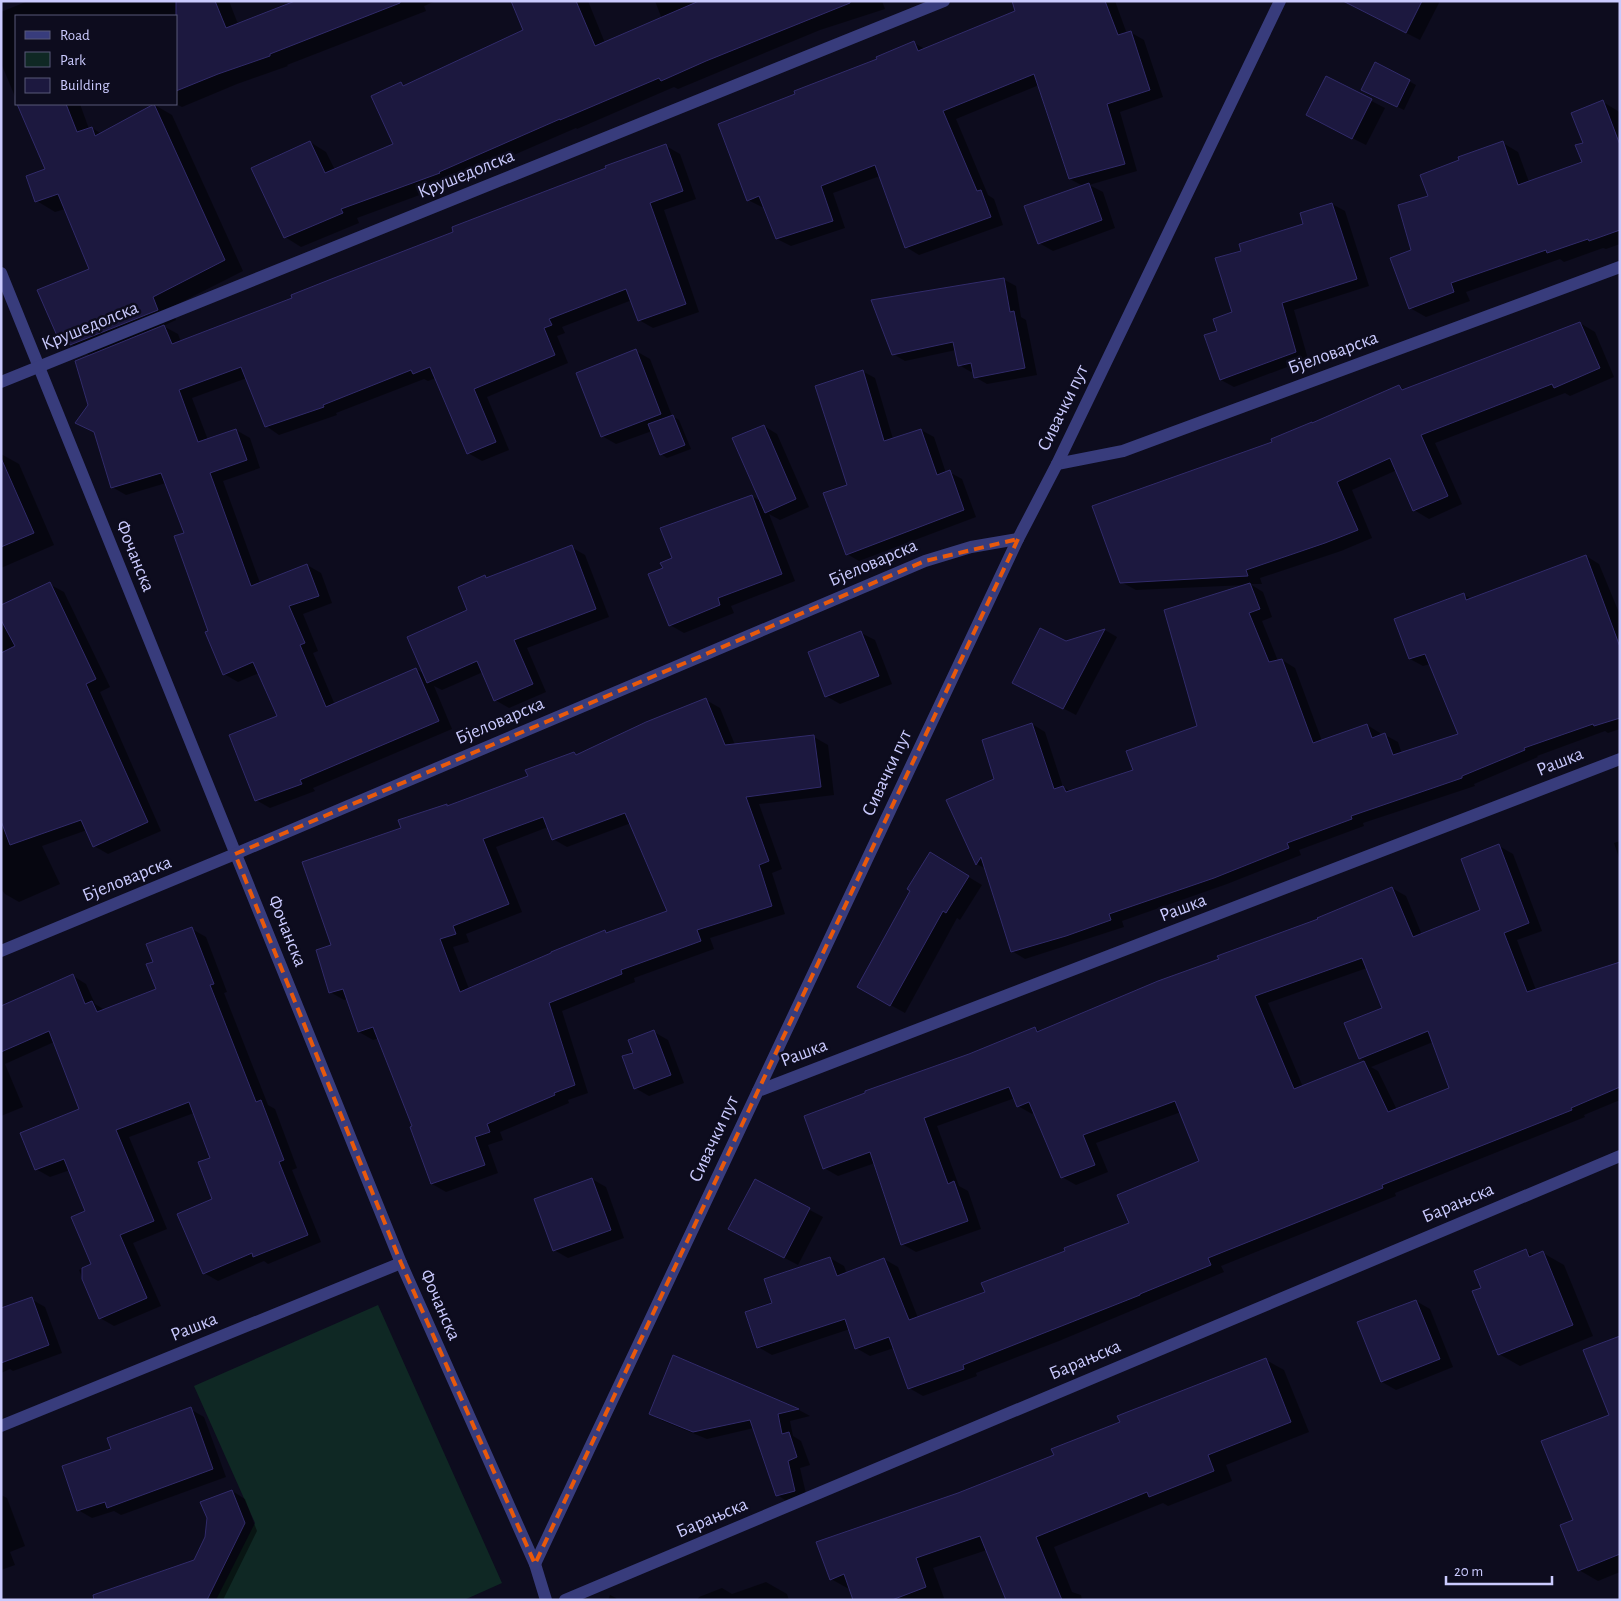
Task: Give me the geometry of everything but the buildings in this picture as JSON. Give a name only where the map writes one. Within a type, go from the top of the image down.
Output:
[{"type":"street","name":"Крушедолска","points":[[1,382],[944,1]]},
{"type":"street","name":"Сивачки пут","points":[[535,1564],[1018,539],[1057,464],[1280,1]]},
{"type":"street","name":"Бјеловарска","points":[[1057,464],[1123,450],[1620,267]]},
{"type":"street","name":"Фочанска","points":[[1,273],[401,1264],[535,1564],[546,1600]]},
{"type":"street","name":"Бјеловарска","points":[[1,951],[235,854],[925,561],[971,547],[1018,539]]},
{"type":"street","name":"Рашка","points":[[758,1090],[1620,759]]},
{"type":"street","name":"Барањска","points":[[565,1600],[1620,1156]]},
{"type":"street","name":"Рашка","points":[[1,1426],[401,1264]]},
{"type":"highlighted area","points":[[1018,539],[535,1564],[401,1263],[235,854],[925,561]]},
{"type":"green space","points":[[378,1305],[502,1583],[464,1600],[216,1600],[255,1523],[194,1386]]}]
